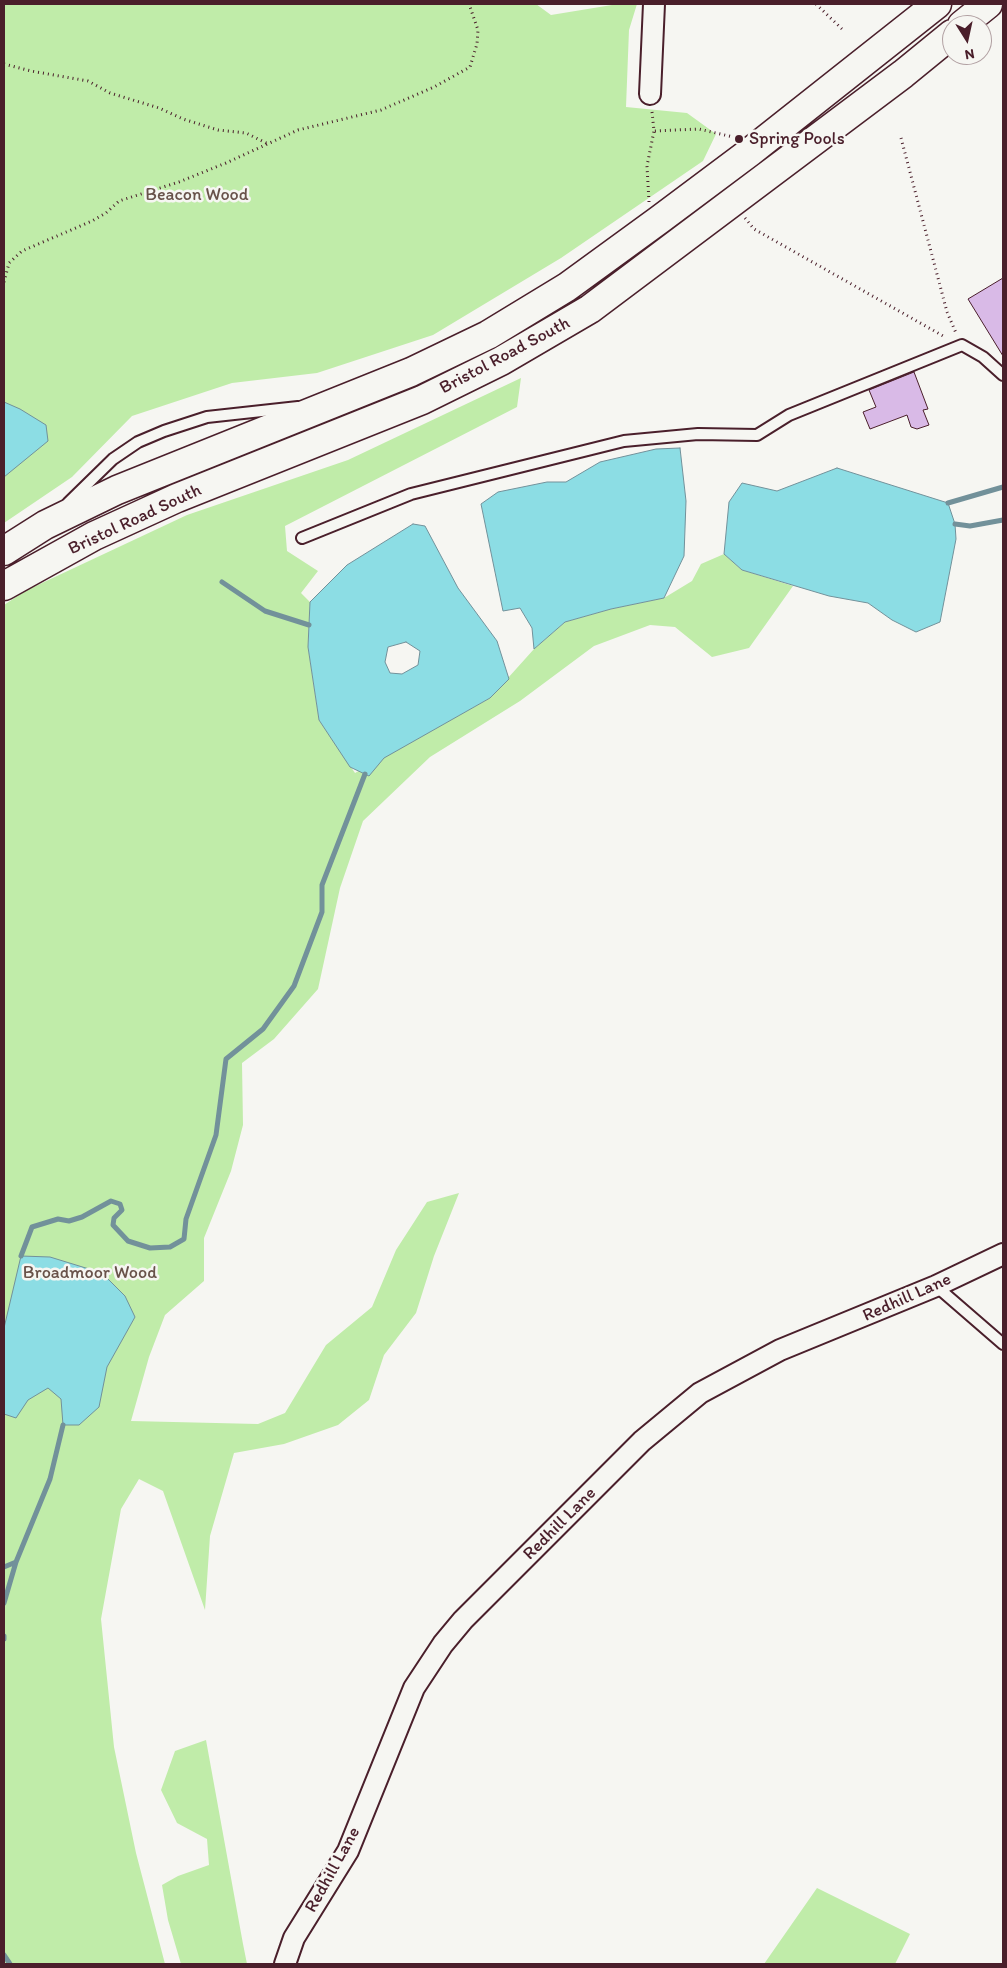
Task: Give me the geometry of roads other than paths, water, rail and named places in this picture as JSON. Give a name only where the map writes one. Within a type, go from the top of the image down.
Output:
[{"type":"highway","name":"Bristol Road South","points":[[4,551],[46,524],[117,490],[411,372],[488,335],[560,292],[750,152],[936,4]]},
{"type":"highway","points":[[974,15],[988,4]]},
{"type":"highway","name":"Bristol Road South","points":[[4,586],[94,536],[177,498],[413,404],[501,361],[590,309],[903,74],[942,42]]},
{"type":"street","points":[[650,94],[654,4]]},
{"type":"street","name":"Redhill Lane","points":[[285,1964],[294,1938],[348,1851],[414,1688],[444,1644],[463,1620],[642,1441],[700,1393],[780,1350],[936,1286],[1003,1254]]},
{"type":"lane","points":[[302,538],[410,494],[624,442],[698,434],[756,435],[789,415],[962,345],[983,357],[1003,375]]},
{"type":"lane","points":[[46,524],[113,459],[138,442],[164,431],[207,417],[233,412],[332,404]]},
{"type":"lane","points":[[936,1286],[1003,1344]]},
{"type":"water","points":[[4,402],[20,409],[46,425],[48,441],[4,477]]},
{"type":"water","points":[[680,448],[686,501],[684,556],[664,598],[611,609],[565,622],[534,649],[532,628],[520,608],[503,611],[481,504],[498,492],[547,482],[566,482],[600,462],[656,449]]},
{"type":"water","points":[[837,468],[948,503],[955,524],[956,539],[940,622],[916,632],[892,620],[868,603],[829,596],[742,570],[724,554],[729,502],[742,483],[777,491]]},
{"type":"water","points":[[413,524],[425,526],[458,588],[497,641],[509,679],[490,698],[384,758],[369,776],[350,767],[319,720],[308,647],[310,602],[347,565]],"holes":[[[406,642],[420,651],[418,665],[402,674],[390,673],[385,662],[388,647]]]},
{"type":"water","points":[[21,1256],[50,1257],[102,1273],[125,1296],[135,1317],[107,1367],[99,1407],[79,1425],[63,1425],[61,1399],[48,1388],[28,1400],[16,1418],[4,1414],[4,1328]]},
{"type":"waterway","points":[[948,503],[1003,487]]},
{"type":"waterway","points":[[955,524],[970,526],[1003,520]]},
{"type":"waterway","points":[[222,582],[265,611],[309,625]]},
{"type":"waterway","points":[[21,1256],[32,1227],[58,1219],[69,1221],[82,1217],[111,1201],[120,1204],[122,1210],[114,1218],[113,1225],[128,1241],[150,1248],[170,1247],[184,1239],[186,1219],[216,1135],[226,1059],[263,1029],[294,986],[322,912],[322,885],[365,774]]},
{"type":"waterway","points":[[4,1603],[16,1562],[50,1479],[63,1425]]},
{"type":"waterway","points":[[4,1567],[16,1562]]},
{"type":"waterway","points":[[4,1955],[10,1964]]},
{"type":"place","name":"Spring Pools","points":[[739,139]]},
{"type":"park label","name":"Beacon Wood","points":[[197,195]]},
{"type":"park label","name":"Broadmoor Wood","points":[[90,1273]]}]
